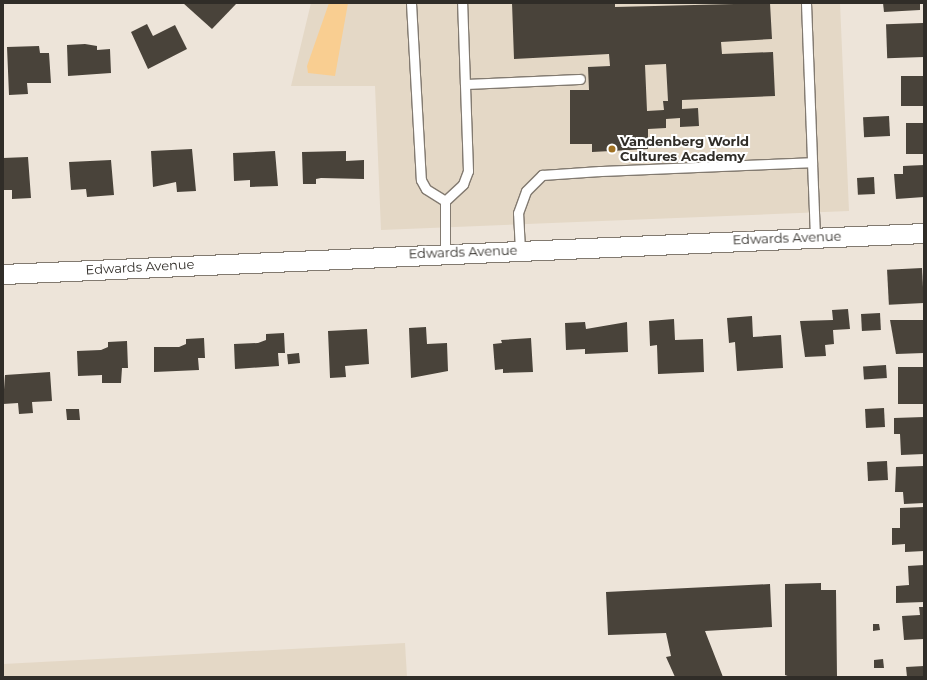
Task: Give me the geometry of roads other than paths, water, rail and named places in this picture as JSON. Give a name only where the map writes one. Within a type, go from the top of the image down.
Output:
[{"type":"street","name":"Edwards Avenue","points":[[3,274],[924,232]]},
{"type":"lane","points":[[411,3],[421,180],[426,189],[445,201]]},
{"type":"lane","points":[[446,253],[445,201],[463,184],[468,171],[462,3]]},
{"type":"lane","points":[[806,3],[815,237]]},
{"type":"lane","points":[[465,84],[580,79]]},
{"type":"lane","points":[[520,250],[518,213],[526,191],[542,175],[812,162]]},
{"type":"place","name":"Vandenberg World Cultures Academy","points":[[612,149]]}]
